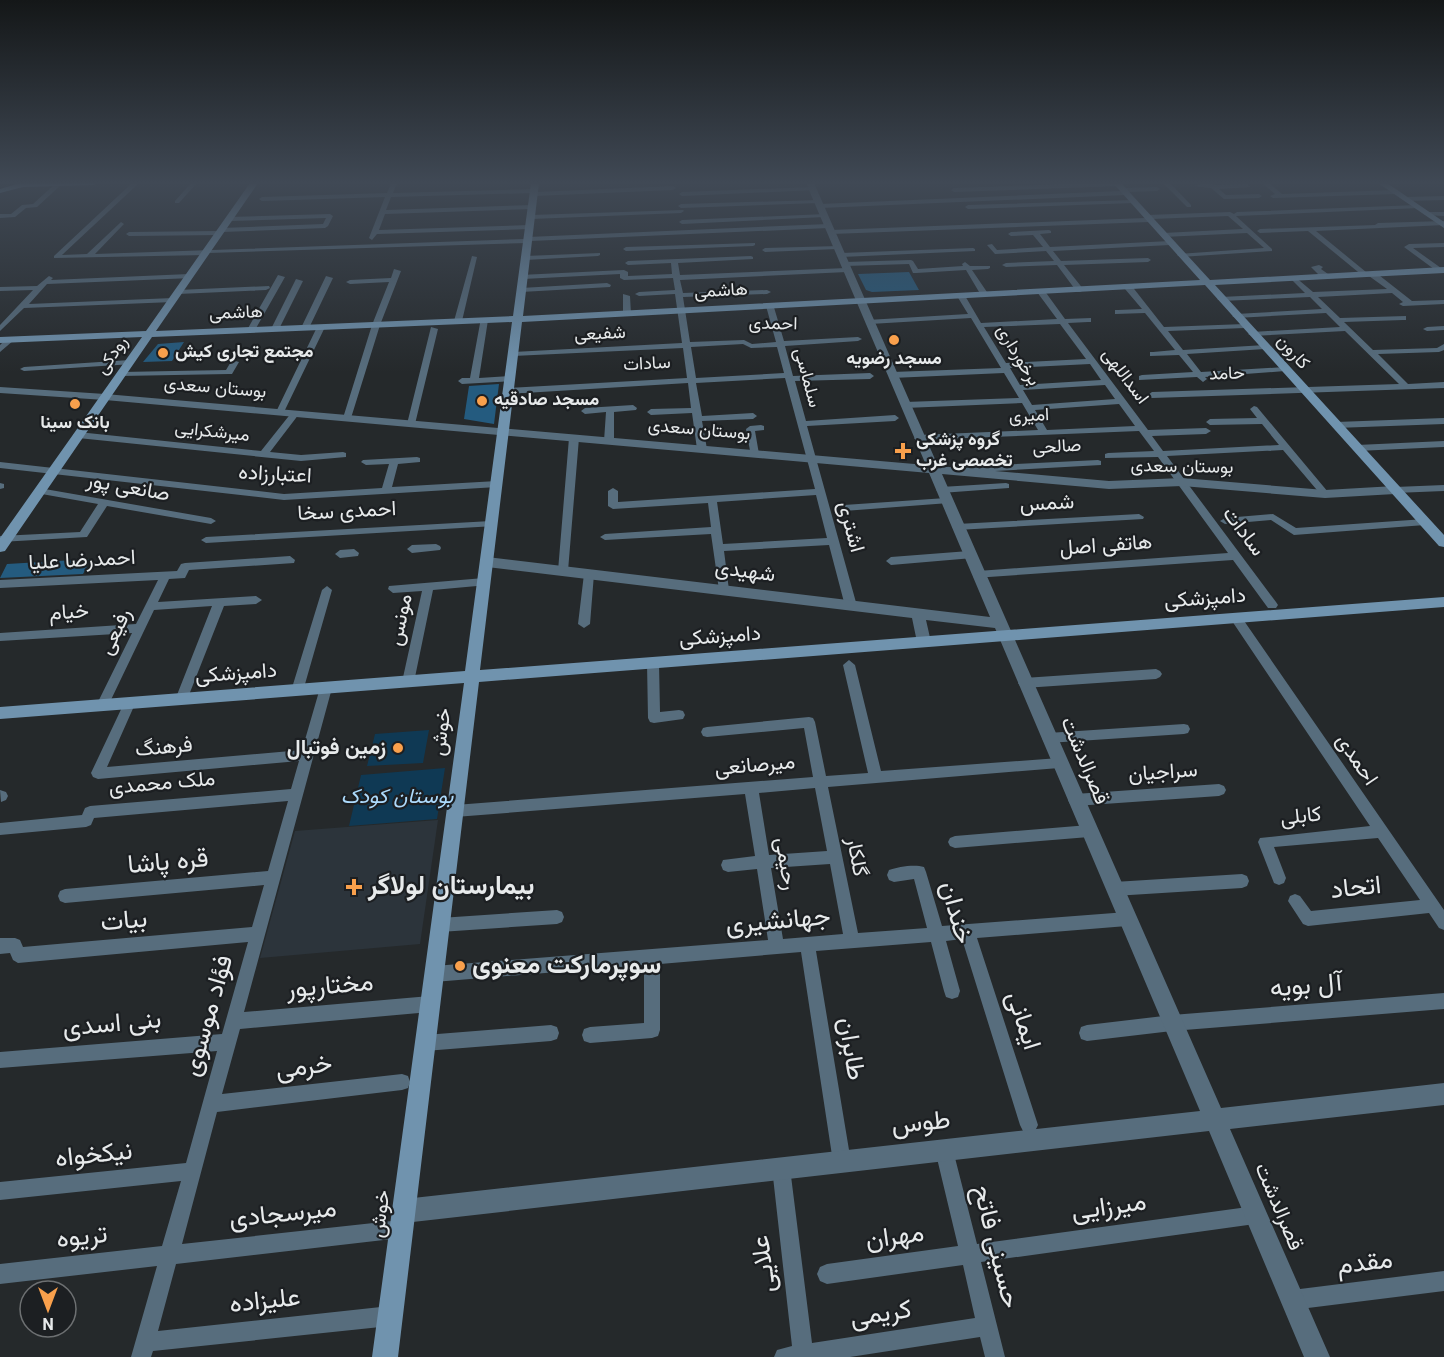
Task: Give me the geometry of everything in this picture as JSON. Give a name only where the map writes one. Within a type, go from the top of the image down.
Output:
[{"type":"main road","name":"رودکی","points":[[0,548],[3,538],[39,491],[210,246]]},
{"type":"main road","name":"خوش","points":[[385,1357],[526,246]]},
{"type":"main road","name":"کارون","points":[[1173,246],[1395,490],[1442,538]]},
{"type":"main road","name":"هاشمی","points":[[5,340],[627,314],[1441,270]]},
{"type":"main road","name":"دامپزشکی","points":[[0,712],[924,642],[1001,629],[1236,618],[1276,610],[1444,602]]},
{"type":"street","points":[[68,246],[56,257],[360,246]]},
{"type":"street","points":[[89,256],[99,246]]},
{"type":"street","points":[[584,246],[598,254]]},
{"type":"street","points":[[626,249],[672,246]]},
{"type":"street","points":[[714,246],[719,259]]},
{"type":"street","name":"قصرالدشت","points":[[837,246],[1317,1357]]},
{"type":"street","points":[[991,246],[995,252],[1105,246]]},
{"type":"street","points":[[1046,246],[1080,290]]},
{"type":"street","points":[[1180,255],[1270,250],[1266,246]]},
{"type":"street","points":[[1331,246],[1411,304]]},
{"type":"street","points":[[1408,246],[1441,270]]},
{"type":"street","points":[[651,248],[653,262]]},
{"type":"street","points":[[765,250],[842,259],[911,262],[916,271],[988,267]]},
{"type":"street","points":[[957,250],[985,295]]},
{"type":"street","points":[[522,283],[624,272],[624,278],[677,277],[842,259],[973,250]]},
{"type":"street","points":[[458,321],[474,257]]},
{"type":"street","points":[[628,263],[751,258]]},
{"type":"street","points":[[1006,265],[1148,260]]},
{"type":"street","points":[[674,261],[702,449]]},
{"type":"street","points":[[1319,267],[1315,267],[1325,276]]},
{"type":"street","points":[[347,418],[376,325],[397,272]]},
{"type":"street","points":[[0,330],[52,274]]},
{"type":"street","points":[[0,289],[189,276]]},
{"type":"street","points":[[251,330],[277,277]]},
{"type":"street","points":[[305,328],[329,278]]},
{"type":"street","points":[[1294,278],[1406,386]]},
{"type":"street","points":[[350,282],[394,280]]},
{"type":"street","points":[[275,329],[299,281]]},
{"type":"street","points":[[522,283],[608,285]]},
{"type":"street","points":[[1128,287],[1148,311],[1158,318],[1163,329],[1215,392]]},
{"type":"street","points":[[23,306],[266,288]]},
{"type":"street","points":[[1221,299],[1393,291]]},
{"type":"street","points":[[639,294],[767,292]]},
{"type":"street","name":"اسداللهی","points":[[1041,292],[1182,482]]},
{"type":"street","points":[[626,296],[627,314]]},
{"type":"street","name":"برخورداری","points":[[961,296],[1044,432]]},
{"type":"street","points":[[1399,304],[1444,302]]},
{"type":"street","name":"سلماسی","points":[[770,306],[811,459]]},
{"type":"street","points":[[1118,312],[1148,311]]},
{"type":"street","points":[[1236,316],[1328,311]]},
{"type":"street","points":[[870,322],[974,316]]},
{"type":"street","points":[[1338,320],[1403,318]]},
{"type":"street","points":[[474,381],[484,320]]},
{"type":"street","points":[[979,325],[1088,320]]},
{"type":"street","points":[[280,412],[321,327]]},
{"type":"street","points":[[411,424],[434,329]]},
{"type":"street","points":[[1163,329],[1347,329]]},
{"type":"street","points":[[1427,329],[1443,329]]},
{"type":"street","name":"احمدی","points":[[688,345],[744,342],[751,346],[780,345],[858,339]]},
{"type":"street","points":[[0,350],[5,340]]},
{"type":"street","name":"شفیعی","points":[[513,354],[688,345]]},
{"type":"street","points":[[1371,352],[1439,350],[1444,346]]},
{"type":"street","points":[[1153,354],[1265,347]]},
{"type":"street","points":[[892,375],[1092,361]]},
{"type":"street","points":[[24,369],[130,362]]},
{"type":"street","points":[[121,374],[229,372],[236,362]]},
{"type":"street","points":[[1142,378],[1285,369]]},
{"type":"street","name":"سادات","points":[[509,385],[870,376]]},
{"type":"street","points":[[462,381],[509,385]]},
{"type":"street","points":[[1017,388],[1107,382]]},
{"type":"street","name":"حامد","points":[[1166,404],[1155,395],[1302,388],[1444,385]]},
{"type":"street","name":"بوستان سعدی","points":[[0,390],[105,397],[1109,485],[1182,482],[1325,494],[1395,490]]},
{"type":"street","points":[[905,405],[1122,401]]},
{"type":"street","points":[[585,411],[633,408]]},
{"type":"street","points":[[1254,409],[1325,494]]},
{"type":"street","points":[[609,441],[610,410]]},
{"type":"street","points":[[651,412],[753,416]]},
{"type":"street","points":[[263,455],[295,414]]},
{"type":"street","points":[[802,424],[895,418]]},
{"type":"street","name":"امیری","points":[[919,438],[1044,432],[1144,431],[1264,421]]},
{"type":"street","points":[[1336,425],[1444,421]]},
{"type":"street","points":[[753,453],[750,429],[761,428]]},
{"type":"street","name":"میرشکرایی","points":[[78,435],[301,458],[343,455]]},
{"type":"street","points":[[562,571],[574,438]]},
{"type":"street","points":[[1357,448],[1444,444]]},
{"type":"street","points":[[1108,456],[1286,447]]},
{"type":"street","name":"اشتری","points":[[811,459],[851,606]]},
{"type":"street","points":[[366,462],[417,460]]},
{"type":"street","points":[[386,491],[394,461]]},
{"type":"street","name":"صالحی","points":[[946,470],[1098,463]]},
{"type":"street","name":"اعتبارزاده","points":[[0,465],[275,497],[496,484]]},
{"type":"street","name":"سادات","points":[[1182,482],[1276,610]]},
{"type":"street","points":[[844,508],[1006,486]]},
{"type":"street","points":[[1395,490],[1444,488]]},
{"type":"street","name":"صانعی پور","points":[[39,491],[211,521]]},
{"type":"street","points":[[613,491],[613,506],[820,492]]},
{"type":"street","points":[[712,499],[724,590]]},
{"type":"street","points":[[3,538],[83,535],[105,502]]},
{"type":"street","name":"شمس","points":[[957,527],[1139,517]]},
{"type":"street","points":[[1225,521],[1273,517],[1294,532],[1425,522]]},
{"type":"street","name":"احمدی سخا","points":[[206,540],[491,524]]},
{"type":"street","points":[[605,537],[716,530]]},
{"type":"street","points":[[719,548],[834,541]]},
{"type":"street","points":[[412,549],[436,548]]},
{"type":"street","points":[[340,554],[354,553]]},
{"type":"street","points":[[891,561],[969,555]]},
{"type":"street","name":"هاتفی اصل","points":[[978,575],[1236,556]]},
{"type":"street","name":"احمدرضا علیا","points":[[0,584],[182,575],[185,567],[290,560]]},
{"type":"street","name":"شهیدی","points":[[487,562],[918,614],[1001,629]]},
{"type":"street","points":[[584,624],[590,574]]},
{"type":"street","name":"رفیعی","points":[[102,706],[165,576]]},
{"type":"street","name":"مونس","points":[[408,682],[428,586],[484,582]]},
{"type":"street","points":[[393,589],[428,586]]},
{"type":"street","points":[[297,691],[327,590]]},
{"type":"street","points":[[151,606],[256,600]]},
{"type":"street","points":[[181,700],[220,601]]},
{"type":"street","points":[[918,614],[924,642]]},
{"type":"street","name":"احمدی","points":[[1236,618],[1444,923]]},
{"type":"street","name":"خیام","points":[[0,637],[140,628]]},
{"type":"street","points":[[653,663],[654,718],[679,716]]},
{"type":"street","points":[[849,665],[876,777]]},
{"type":"street","points":[[1024,683],[1156,674]]},
{"type":"street","name":"فؤاد موسوی","points":[[143,1350],[326,688]]},
{"type":"street","name":"فرهنگ","points":[[129,704],[98,773],[308,755]]},
{"type":"street","name":"گلکار","points":[[707,732],[809,722],[852,940]]},
{"type":"street","points":[[1048,738],[1184,729]]},
{"type":"street","name":"میرصانعی","points":[[455,811],[1059,762]]},
{"type":"street","name":"رحیمی","points":[[751,787],[777,947]]},
{"type":"street","name":"سراجیان","points":[[1075,800],[1219,790]]},
{"type":"street","name":"ملک محمدی","points":[[0,829],[86,821],[90,812],[297,794]]},
{"type":"street","points":[[955,842],[1089,831]]},
{"type":"street","name":"کابلی","points":[[1279,878],[1265,842],[1381,831]]},
{"type":"street","points":[[728,865],[835,857]]},
{"type":"street","name":"خندان","points":[[894,875],[919,872],[952,991]]},
{"type":"street","name":"قره پاشا","points":[[65,896],[274,877]]},
{"type":"street","points":[[1114,889],[1242,881]]},
{"type":"street","name":"اتحاد","points":[[1295,901],[1308,919],[1432,906]]},
{"type":"street","points":[[440,925],[557,917]]},
{"type":"street","name":"جهانشیری","points":[[434,974],[1126,919]]},
{"type":"street","name":"ایمانی","points":[[967,931],[1029,1125]]},
{"type":"street","name":"بیات","points":[[0,946],[15,945],[18,955],[258,934]]},
{"type":"street","name":"طابران","points":[[807,944],[842,1161]]},
{"type":"street","points":[[590,1035],[652,1030],[652,956]]},
{"type":"street","name":"آل بویه","points":[[1087,1033],[1172,1023],[1444,1001]]},
{"type":"street","name":"مختارپور","points":[[234,1021],[430,1004]]},
{"type":"street","points":[[425,1042],[551,1033]]},
{"type":"street","name":"بنی اسدی","points":[[0,1060],[229,1042]]},
{"type":"street","name":"خرمی","points":[[211,1104],[402,1082]]},
{"type":"street","name":"طوس","points":[[403,1220],[781,1168],[1444,1094]]},
{"type":"street","name":"حسینی فاتح","points":[[944,1150],[995,1357]]},
{"type":"street","name":"علایی","points":[[781,1168],[793,1356]]},
{"type":"street","name":"نیکخواه","points":[[0,1191],[193,1171]]},
{"type":"street","name":"میرزایی","points":[[970,1255],[1255,1215]]},
{"type":"street","name":"میرسجادی","points":[[170,1255],[403,1220]]},
{"type":"street","name":"تریوه","points":[[0,1274],[170,1255]]},
{"type":"street","name":"مهران","points":[[827,1274],[970,1255]]},
{"type":"street","name":"مقدم","points":[[1292,1300],[1444,1281]]},
{"type":"street","name":"علیزاده","points":[[143,1350],[390,1316]]},
{"type":"street","name":"کریمی","points":[[793,1356],[987,1326]]},
{"type":"shaded area","name":"بیمارستان لولاگر","points":[[438,820],[420,944],[260,958],[295,831]]},
{"type":"green space","name":"زمین فوتبال","points":[[429,730],[423,763],[367,766],[375,734]]},
{"type":"green space","name":"بوستان کودک","points":[[445,768],[437,819],[349,826],[361,775]]},
{"type":"building","points":[[909,272],[919,290],[872,292],[866,290],[858,274]]},
{"type":"building","name":"مجتمع تجاری کیش","points":[[184,342],[172,361],[143,362],[158,344]]},
{"type":"building","name":"مسجد صادقیه","points":[[499,384],[494,424],[464,419],[469,386]]},
{"type":"building","points":[[91,559],[83,574],[0,578],[7,564]]},
{"type":"place","name":"مسجد رضویه","points":[[894,340]]},
{"type":"place","name":"مجتمع تجاری کیش","points":[[163,353]]},
{"type":"place","name":"مسجد صادقیه","points":[[482,401]]},
{"type":"place","name":"بانک سینا","points":[[75,404]]},
{"type":"place","name":"گروه پزشکی تخصصی غرب","points":[[903,451]]},
{"type":"place","name":"زمین فوتبال","points":[[398,748]]},
{"type":"place","name":"بیمارستان لولاگر","points":[[354,887]]},
{"type":"place","name":"سوپرمارکت معنوی","points":[[460,966]]}]
